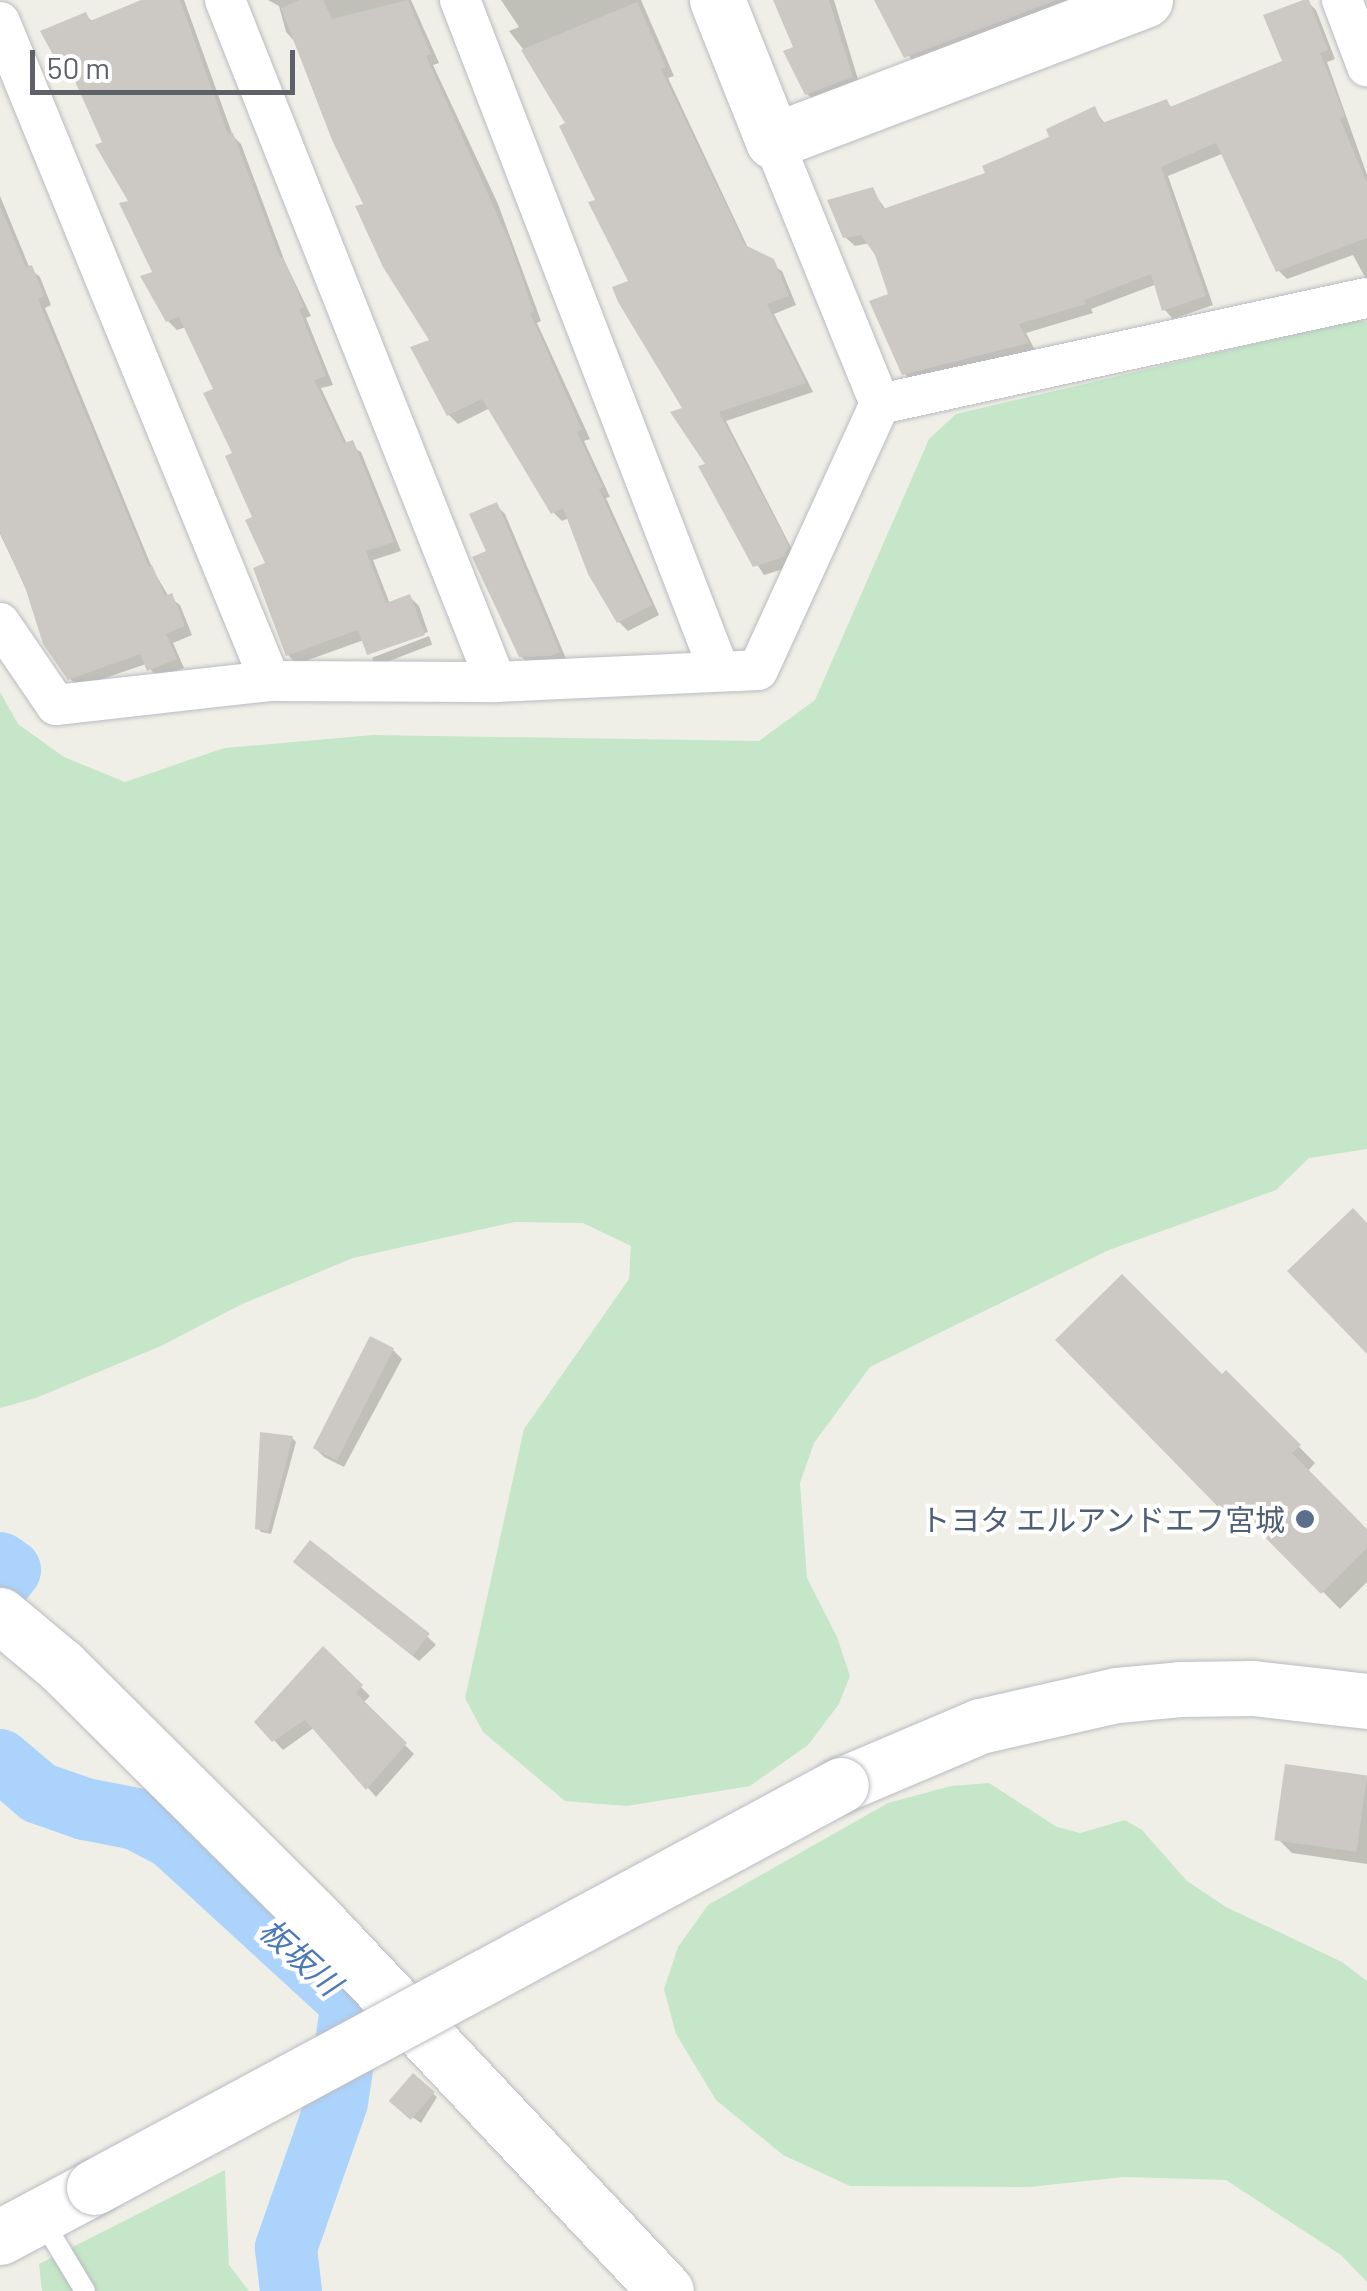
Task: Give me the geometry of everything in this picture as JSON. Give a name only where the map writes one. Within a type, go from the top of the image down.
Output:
[{"type":"street","points":[[225,0],[496,682]]},
{"type":"street","points":[[460,0],[719,670]]},
{"type":"street","points":[[0,623],[56,705],[270,680],[496,682],[758,670],[880,404],[717,0]]},
{"type":"street","points":[[773,141],[1145,0]]},
{"type":"street","points":[[1342,0],[1367,66]]},
{"type":"street","points":[[0,22],[270,680]]},
{"type":"street","points":[[880,404],[1367,298]]},
{"type":"street","points":[[8,1621],[312,1915],[666,2291]]},
{"type":"street","points":[[20,2226],[842,1784],[980,1726],[1117,1696],[1180,1688],[1253,1688],[1367,1700]]},
{"type":"lane","points":[[20,2226],[85,2291]]},
{"type":"green space","points":[[1356,320],[1367,322],[1367,1149],[1309,1158],[1276,1190],[1109,1250],[870,1367],[814,1443],[800,1483],[807,1578],[837,1637],[850,1676],[839,1704],[808,1745],[750,1786],[627,1806],[565,1801],[483,1732],[465,1698],[524,1429],[629,1279],[631,1246],[583,1223],[515,1222],[353,1258],[240,1305],[161,1346],[36,1398],[0,1408],[0,692],[18,724],[64,757],[125,782],[224,748],[373,735],[759,741],[815,700],[929,439],[956,414]]},
{"type":"green space","points":[[989,1783],[1057,1827],[1080,1833],[1125,1820],[1142,1830],[1187,1881],[1226,1907],[1342,1962],[1367,1981],[1367,2282],[1341,2255],[1226,2180],[1124,2177],[1029,2187],[850,2186],[783,2155],[716,2100],[676,2034],[664,1989],[678,1947],[708,1905],[888,1803],[951,1786]]},
{"type":"green space","points":[[225,2170],[229,2265],[249,2291],[42,2291],[39,2264]]},
{"type":"building","points":[[141,0],[180,0],[228,134],[233,133],[280,258],[283,257],[304,307],[299,309],[326,376],[314,380],[344,443],[353,440],[394,542],[366,551],[386,603],[410,594],[425,635],[367,655],[358,630],[286,656],[253,568],[265,563],[245,520],[252,517],[225,456],[232,453],[203,393],[213,389],[179,317],[166,322],[140,276],[152,272],[119,203],[128,201],[95,145],[102,142],[66,61],[58,64],[40,31],[86,12],[90,21]]},
{"type":"building","points":[[300,0],[323,0],[332,19],[408,0],[431,54],[426,56],[509,241],[534,312],[530,313],[582,430],[577,432],[603,488],[599,489],[652,605],[617,623],[588,574],[563,508],[551,514],[482,399],[447,416],[410,347],[429,340],[383,267],[355,206],[363,204],[332,140],[281,8]]},
{"type":"building","points":[[773,0],[829,0],[853,77],[805,95],[783,51],[793,47]]},
{"type":"building","points":[[874,0],[1057,0],[904,58]]},
{"type":"building","points":[[1309,0],[1328,50],[1320,53],[1345,116],[1340,119],[1367,183],[1367,238],[1276,272],[1216,143],[1161,167],[1206,296],[1162,311],[1151,274],[1084,300],[1086,304],[1019,324],[1029,343],[902,375],[869,301],[888,294],[875,255],[861,235],[843,238],[827,200],[873,187],[883,209],[985,173],[982,166],[1049,137],[1046,129],[1095,106],[1102,123],[1167,99],[1170,107],[1282,61],[1263,15]]},
{"type":"building","points":[[637,2],[666,67],[661,69],[745,245],[774,259],[789,296],[767,304],[806,383],[719,412],[789,546],[784,557],[753,567],[698,466],[705,464],[670,412],[682,408],[618,302],[612,287],[628,281],[588,202],[595,200],[559,126],[565,123],[521,50]]},
{"type":"building","points":[[0,206],[26,267],[32,265],[44,296],[38,299],[149,567],[152,565],[165,596],[172,593],[185,626],[166,634],[177,659],[147,671],[140,654],[68,680],[43,644],[26,590],[0,532]]},
{"type":"building","points":[[497,502],[560,652],[551,656],[519,657],[472,557],[486,551],[469,514]]},
{"type":"building","points":[[1353,1208],[1367,1223],[1367,1354],[1287,1271]]},
{"type":"building","points":[[1122,1274],[1222,1374],[1226,1370],[1301,1445],[1292,1453],[1367,1529],[1367,1548],[1321,1594],[1237,1509],[1228,1517],[1055,1340]]},
{"type":"building","points":[[370,1336],[394,1348],[337,1461],[313,1448]]},
{"type":"building","points":[[260,1432],[293,1436],[268,1531],[255,1529]]},
{"type":"building","points":[[310,1540],[430,1634],[413,1656],[293,1562]]},
{"type":"building","points":[[323,1646],[363,1685],[356,1693],[407,1743],[366,1790],[305,1720],[272,1742],[254,1722]]},
{"type":"building","points":[[1285,1764],[1367,1776],[1356,1852],[1274,1840]]},
{"type":"building","points":[[413,2073],[435,2092],[411,2120],[389,2101]]},
{"type":"waterway","name":"板坂川","points":[[0,1563],[10,1570],[0,1583]]},
{"type":"waterway","name":"板坂川","points":[[0,1760],[39,1793],[85,1809],[136,1819],[172,1838],[352,2003],[337,2102],[286,2248],[291,2291]]},
{"type":"place","name":"トヨタ エルアンドエフ宮城","points":[[1305,1519]]}]
